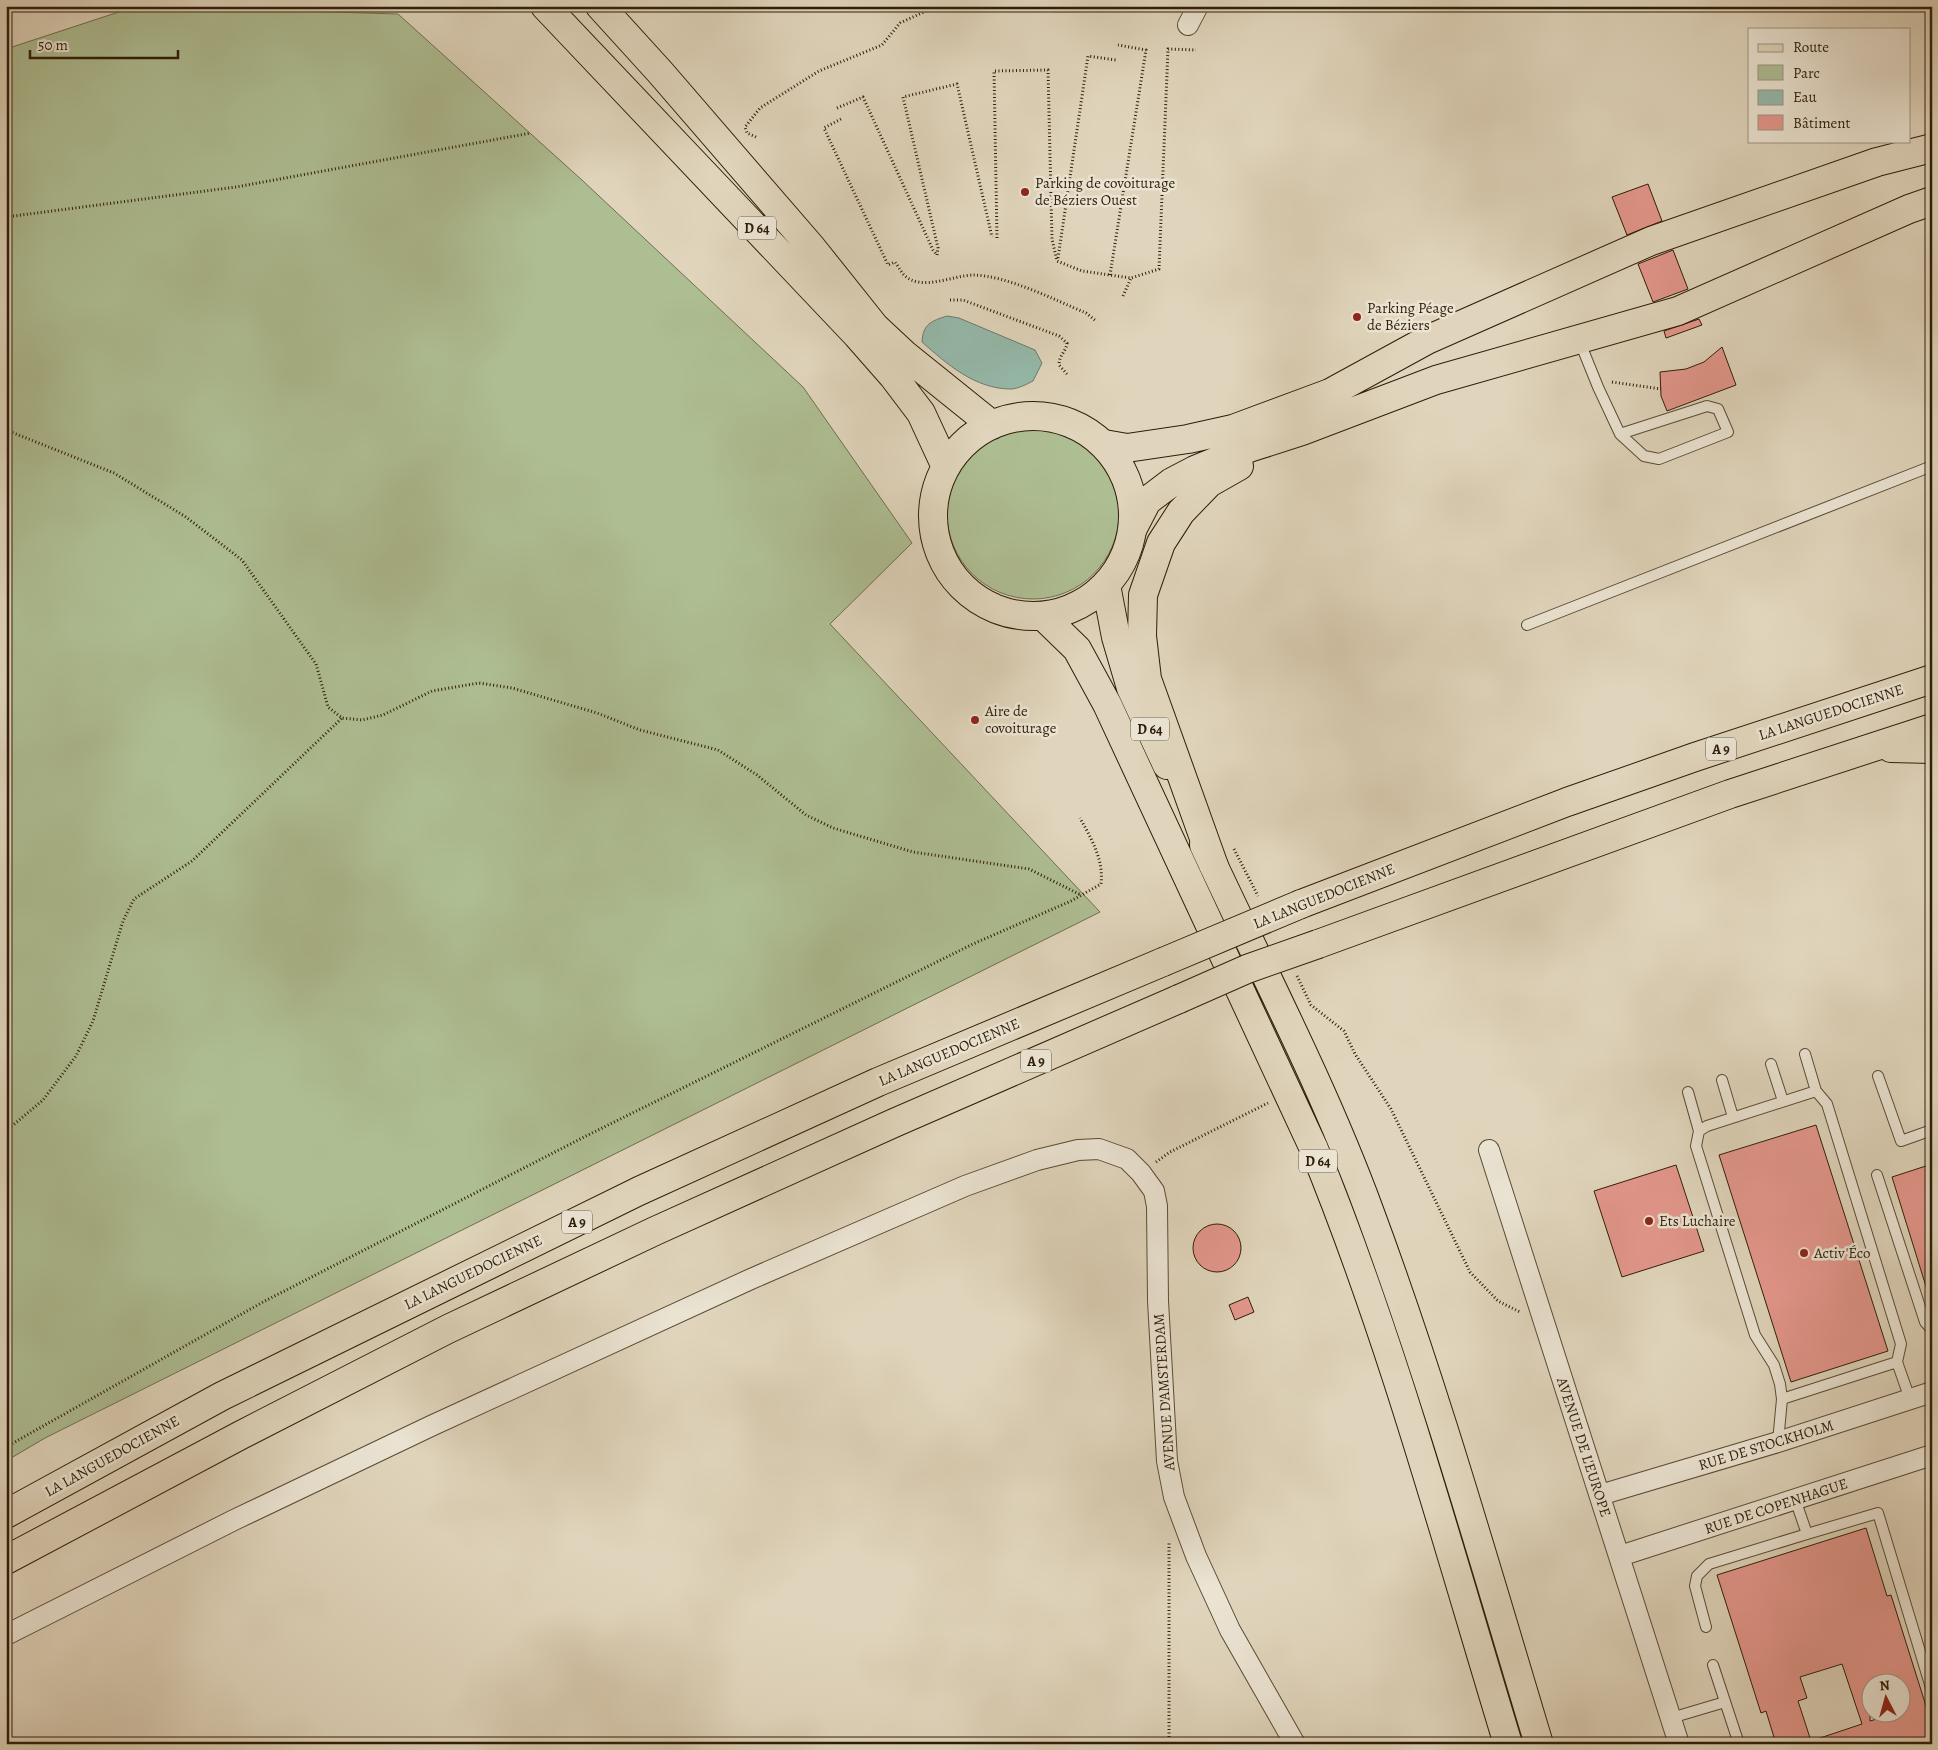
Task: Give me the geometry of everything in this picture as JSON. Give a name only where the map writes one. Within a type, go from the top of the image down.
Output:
[{"type":"main road","name":"D 64","points":[[545,6],[685,152],[893,376],[921,413],[946,467]]},
{"type":"main road","name":"D 64","points":[[600,6],[660,72],[806,241],[875,327],[905,355],[992,424]]},
{"type":"main road","points":[[1104,444],[1127,448],[1188,439],[1233,429],[1330,393],[1427,340],[1651,241],[1877,162],[1932,148]]},
{"type":"main road","points":[[1133,528],[1130,490],[1122,469],[1104,444],[1070,422],[1044,416],[1017,417],[992,424],[965,442],[946,467],[936,492],[933,518],[937,544],[948,569],[966,590],[988,606],[1015,614],[1043,616],[1066,611],[1087,601],[1106,586],[1124,559],[1133,528],[1148,501],[1172,482],[1195,470],[1249,448],[1302,431],[1436,380],[1678,311],[1909,209],[1932,201]]},
{"type":"main road","points":[[1214,866],[1147,679],[1142,636],[1143,595],[1161,543],[1181,512],[1209,483],[1302,431]]},
{"type":"main road","name":"D 64","points":[[1106,586],[1116,637],[1131,688],[1314,1078],[1369,1208],[1430,1383],[1539,1744]]},
{"type":"main road","name":"D 64","points":[[1043,616],[1077,649],[1107,704],[1288,1092],[1343,1222],[1399,1383],[1508,1744]]},
{"type":"main road","name":"LA LANGUEDOCIENNE","points":[[6,1514],[222,1396],[639,1191],[878,1082],[1301,904],[1576,799],[1695,757],[1932,679]]},
{"type":"main road","name":"A 9","points":[[6,1560],[224,1444],[457,1325],[655,1231],[876,1130],[1247,969],[1582,846],[1869,747],[1932,728]]},
{"type":"main road","points":[[1869,747],[1932,749]]},
{"type":"street","points":[[1188,25],[1198,6]]},
{"type":"street","points":[[6,1635],[431,1426],[751,1279],[965,1186],[1038,1160],[1078,1150],[1099,1149],[1127,1159],[1141,1173]]},
{"type":"street","name":"AVENUE DE L'EUROPE","points":[[1489,1150],[1679,1744]]},
{"type":"street","name":"AVENUE D'AMSTERDAM","points":[[1141,1173],[1154,1191],[1157,1206],[1158,1301],[1167,1460],[1174,1498],[1196,1556],[1230,1630],[1295,1744]]},
{"type":"street","name":"RUE DE STOCKHOLM","points":[[1600,1495],[1778,1442],[1932,1392]]},
{"type":"street","name":"RUE DE COPENHAGUE","points":[[1620,1556],[1932,1455]]},
{"type":"lane","points":[[1579,339],[1620,434],[1644,456],[1659,459],[1728,432],[1718,409],[1707,406],[1620,434]]},
{"type":"lane","points":[[1527,625],[1932,466]]},
{"type":"lane","points":[[1805,1054],[1816,1091],[1827,1104],[1902,1344],[1897,1362],[1910,1399]]},
{"type":"lane","points":[[1772,1064],[1782,1101]]},
{"type":"lane","points":[[1878,1076],[1901,1141],[1932,1130]]},
{"type":"lane","points":[[1722,1080],[1733,1117]]},
{"type":"lane","points":[[1700,1131],[1707,1126],[1733,1117],[1816,1091]]},
{"type":"lane","points":[[1688,1092],[1700,1131],[1696,1146],[1706,1181],[1755,1335],[1774,1365],[1782,1399],[1778,1442]]},
{"type":"lane","points":[[1877,1175],[1926,1322],[1932,1330]]},
{"type":"lane","points":[[1782,1399],[1897,1362]]},
{"type":"lane","points":[[1795,1499],[1807,1534]]},
{"type":"lane","points":[[1706,1627],[1695,1586],[1696,1576],[1709,1564],[1878,1513],[1932,1691]]},
{"type":"lane","points":[[1713,1665],[1739,1744]]},
{"type":"lane","points":[[1671,1718],[1725,1702]]},
{"type":"path","points":[[756,136],[747,133],[745,127],[760,108],[820,71],[882,45],[900,22],[926,12],[956,6]]},
{"type":"path","points":[[1022,6],[1054,11],[1077,10],[1081,6]]},
{"type":"path","points":[[1675,6],[1701,12],[1761,6]]},
{"type":"path","points":[[1847,6],[1932,6]]},
{"type":"path","points":[[1110,275],[1146,50],[1118,45]]},
{"type":"path","points":[[1057,261],[1082,271],[1131,278],[1159,269],[1168,49],[1196,50]]},
{"type":"path","points":[[1057,261],[1088,56],[1116,60]]},
{"type":"path","points":[[837,108],[863,97],[937,255],[938,248],[903,97],[957,84],[994,237],[994,71],[1048,70],[1052,239],[1057,261]]},
{"type":"path","points":[[841,119],[824,128],[888,266],[895,262],[904,275],[914,281],[923,283],[974,275],[999,279],[1086,313],[1096,321]]},
{"type":"path","points":[[6,217],[236,187],[531,133]]},
{"type":"path","points":[[1124,296],[1131,278]]},
{"type":"path","points":[[950,300],[963,300],[1059,336],[1067,342],[1066,351],[1059,358],[1059,365],[1067,374]]},
{"type":"path","points":[[1595,379],[1661,389]]},
{"type":"path","points":[[6,430],[114,473],[186,517],[242,560],[316,664],[328,707],[342,718],[362,720],[382,715],[432,691],[479,683],[512,688],[598,713],[640,730],[718,750],[757,775],[806,815],[833,828],[913,852],[1029,869],[1081,895]]},
{"type":"path","points":[[6,1131],[43,1100],[76,1056],[92,1021],[123,920],[134,899],[192,861],[342,718]]},
{"type":"path","points":[[6,1447],[263,1302],[588,1135],[973,944],[1071,901],[1101,884],[1102,873],[1094,844],[1080,818]]},
{"type":"path","points":[[1231,846],[1237,852],[1259,897]]},
{"type":"path","points":[[1294,969],[1311,1005],[1344,1031],[1355,1054],[1391,1109],[1470,1272],[1498,1301],[1545,1325]]},
{"type":"path","points":[[1141,1173],[1170,1152],[1288,1092]]},
{"type":"path","points":[[1169,1536],[1169,1744]]},
{"type":"green space","points":[[137,6],[398,14],[583,181],[803,387],[912,543],[830,624],[1100,912],[45,1438],[6,1461],[6,49]]},
{"type":"green space","points":[[1041,427],[1058,430],[1074,437],[1088,446],[1100,458],[1116,488],[1119,513],[1118,530],[1113,546],[1100,568],[1088,580],[1058,596],[1025,599],[1008,596],[992,589],[978,580],[966,568],[950,538],[947,505],[950,488],[957,472],[966,458],[978,446],[1008,430]]},
{"type":"water","points":[[947,316],[959,318],[1035,350],[1042,363],[1033,381],[1014,389],[985,385],[962,374],[941,359],[922,342],[926,327],[936,320]]},
{"type":"building","points":[[1648,184],[1662,221],[1627,235],[1612,197]]},
{"type":"building","points":[[1673,250],[1688,289],[1653,302],[1638,264]]},
{"type":"building","points":[[1699,319],[1702,325],[1666,338],[1664,331]]},
{"type":"building","points":[[1722,347],[1736,385],[1667,411],[1661,396],[1660,372],[1686,369],[1704,362]]},
{"type":"building","name":"Activ'Éco","points":[[1816,1125],[1888,1351],[1791,1382],[1719,1155]]},
{"type":"building","points":[[1932,1164],[1932,1292],[1928,1293],[1892,1177]]},
{"type":"building","name":"Ets Luchaire","points":[[1676,1165],[1704,1251],[1622,1277],[1594,1191]]},
{"type":"building","points":[[1217,1224],[1226,1226],[1234,1231],[1239,1239],[1241,1248],[1239,1257],[1234,1265],[1226,1270],[1217,1272],[1208,1270],[1200,1265],[1195,1257],[1193,1248],[1195,1239],[1200,1231],[1208,1226]]},
{"type":"building","points":[[1248,1297],[1254,1312],[1235,1320],[1229,1305]]},
{"type":"building","points":[[1866,1528],[1887,1596],[1891,1595],[1932,1725],[1932,1744],[1776,1744],[1766,1711],[1761,1713],[1717,1575]],"holes":[[[1842,1664],[1860,1718],[1860,1672],[1910,1672],[1910,1722],[1861,1722],[1862,1724],[1811,1741],[1798,1701],[1807,1698],[1800,1677]]]},
{"type":"place","name":"Parking de covoiturage de Béziers Ouest","points":[[1025,192]]},
{"type":"place","name":"Parking Péage de Béziers","points":[[1357,317]]},
{"type":"place","name":"Aire de covoiturage","points":[[975,720]]},
{"type":"place","name":"Ets Luchaire","points":[[1649,1221]]},
{"type":"place","name":"Activ'Éco","points":[[1804,1253]]}]
